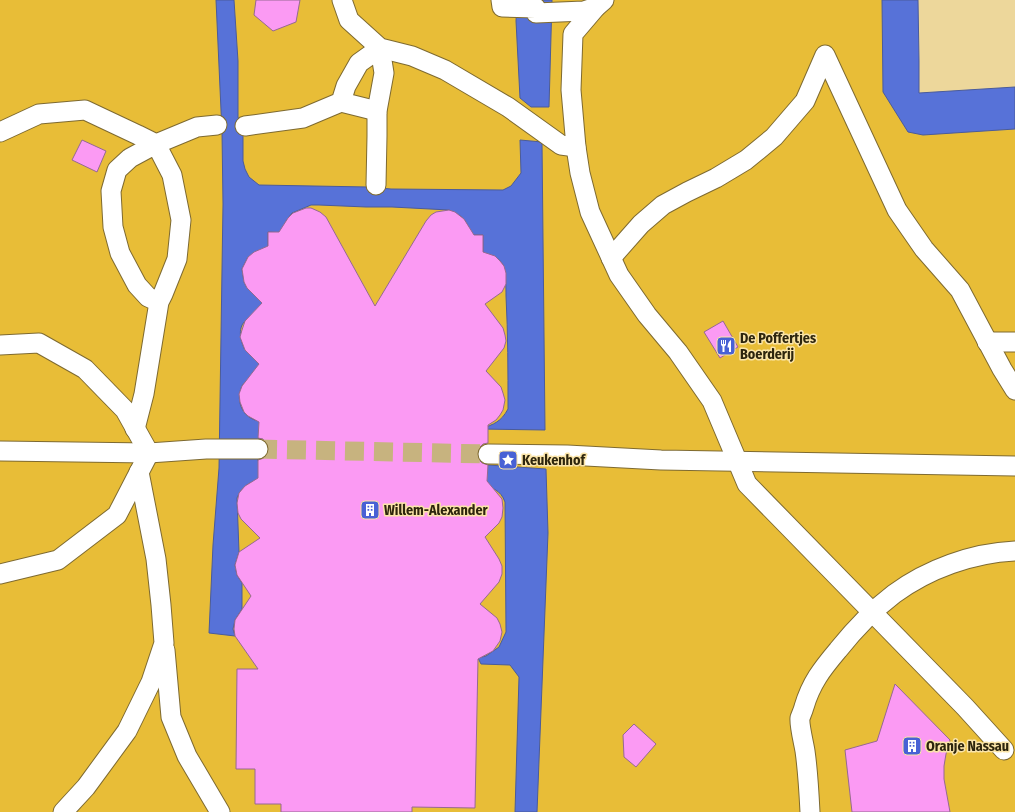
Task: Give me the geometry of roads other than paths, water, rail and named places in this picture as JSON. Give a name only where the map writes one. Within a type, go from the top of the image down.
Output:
[{"type":"street","points":[[342,0],[349,20],[380,48],[412,56],[445,70],[508,107],[561,145],[576,147]]},
{"type":"street","points":[[505,4],[584,11],[600,4]]},
{"type":"street","points":[[600,4],[573,34],[571,90],[580,173],[590,212],[620,275],[647,315],[678,352],[712,401],[748,484],[965,707],[1004,750]]},
{"type":"street","points":[[341,102],[346,86],[359,62],[380,48]]},
{"type":"street","points":[[376,185],[378,136],[377,111],[384,73],[380,48]]},
{"type":"street","points":[[611,258],[641,224],[663,205],[716,178],[746,160],[774,137],[805,101],[825,55],[897,210],[924,249],[960,290],[987,342],[1015,390]]},
{"type":"street","points":[[245,126],[303,118],[341,102],[377,111]]},
{"type":"street","points":[[0,132],[39,114],[85,110],[138,134],[156,144],[172,175],[181,220],[177,259],[159,302],[144,394],[135,429]]},
{"type":"street","points":[[159,302],[148,297],[137,285],[120,253],[113,220],[111,192],[117,170],[130,158],[156,144],[197,127],[217,125]]},
{"type":"street","points":[[987,342],[1015,342]]},
{"type":"street","points":[[0,345],[39,343],[85,370],[125,410],[149,453]]},
{"type":"street","points":[[0,451],[149,453],[206,449],[258,449]]},
{"type":"street","points":[[0,574],[58,560],[117,515],[149,453]]},
{"type":"street","points":[[488,454],[567,455],[738,462],[1015,466]]},
{"type":"street","points":[[139,472],[156,559],[171,717],[187,756],[220,812]]},
{"type":"street","points":[[810,812],[810,792],[800,720],[808,693],[821,671],[843,644],[873,612],[915,580],[939,568],[964,559],[985,554],[1015,551]]},
{"type":"street","points":[[63,812],[86,788],[127,731],[151,682],[164,643]]},
{"type":"water","points":[[216,0],[234,0],[238,61],[238,117],[243,133],[243,161],[249,177],[259,185],[368,187],[391,189],[503,190],[511,186],[521,173],[520,140],[542,142],[545,430],[481,429],[497,422],[503,417],[508,409],[508,338],[505,276],[503,265],[499,260],[483,253],[483,235],[470,235],[468,226],[464,219],[459,215],[449,210],[311,205],[292,213],[286,221],[283,233],[268,232],[268,249],[248,257],[242,269],[244,282],[247,288],[260,297],[266,311],[245,321],[240,332],[241,339],[245,350],[265,360],[257,372],[242,386],[239,398],[243,411],[249,417],[263,422],[263,439],[258,439],[258,461],[262,461],[262,479],[246,485],[241,490],[237,498],[239,552],[235,565],[237,575],[242,583],[242,609],[235,620],[233,629],[235,636],[209,633],[213,545],[219,468],[223,204],[222,132]]},
{"type":"water","points":[[517,0],[552,0],[549,107],[531,107],[520,98],[516,21]]},
{"type":"water","points":[[882,0],[918,0],[919,93],[1015,87],[1015,129],[923,135],[908,132],[883,92]]},
{"type":"water","points":[[488,465],[546,469],[548,533],[537,812],[515,812],[519,677],[510,665],[481,664],[478,658],[486,656],[499,647],[506,632],[505,502],[498,492],[492,488],[480,484]]},
{"type":"tunnel","points":[[258,449],[488,454]]},
{"type":"place","name":"De Poffertjes Boerderij","points":[[726,346]]},
{"type":"place","name":"Keukenhof","points":[[508,460]]},
{"type":"place","name":"Willem-Alexander","points":[[370,510]]},
{"type":"place","name":"Oranje Nassau","points":[[912,746]]}]
